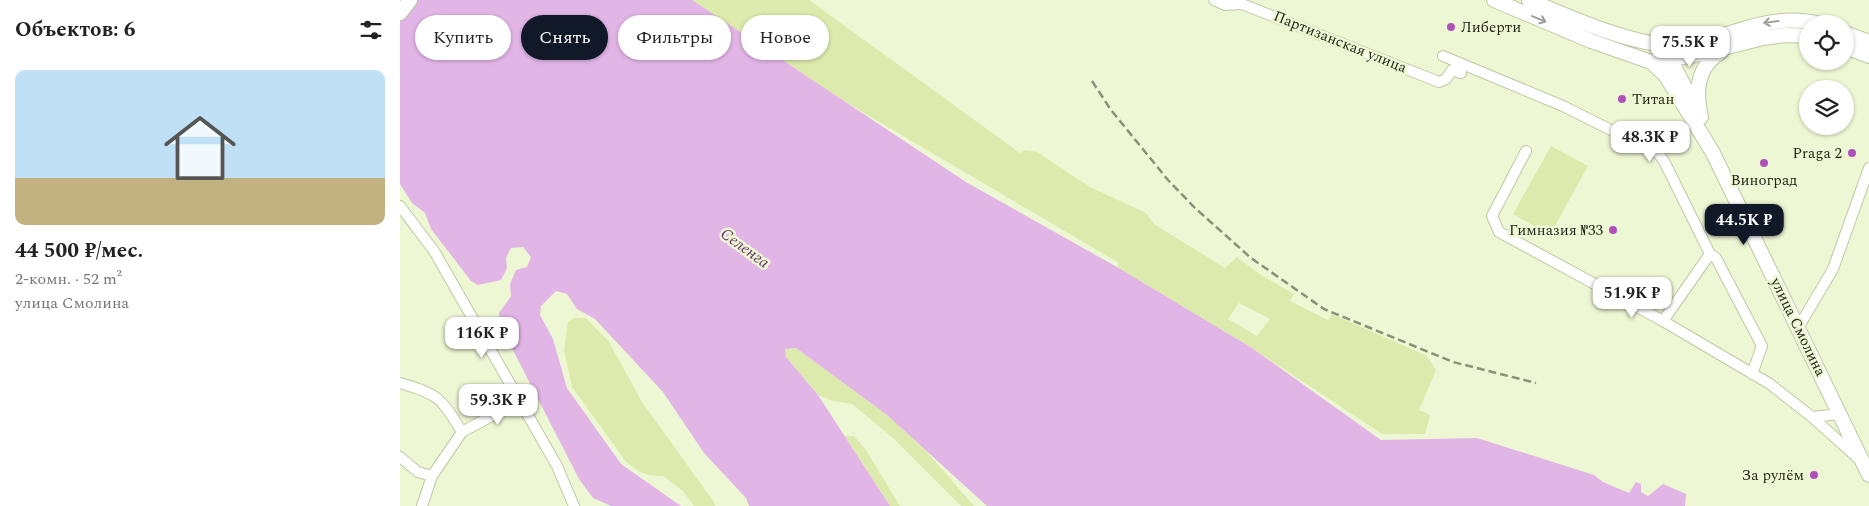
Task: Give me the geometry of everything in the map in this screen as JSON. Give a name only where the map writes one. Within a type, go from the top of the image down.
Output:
[{"type":"main road","points":[[400,14],[410,0]]},
{"type":"main road","points":[[1494,0],[1661,58],[1729,48],[1763,38],[1785,35],[1799,36]]},
{"type":"main road","points":[[1529,0],[1570,25],[1675,45],[1772,22],[1799,21]]},
{"type":"main road","points":[[1854,36],[1869,42]]},
{"type":"main road","name":"улица Смолина","points":[[1637,39],[1661,58],[1703,122],[1713,153]]},
{"type":"main road","points":[[1661,58],[1675,45]]},
{"type":"main road","points":[[1729,48],[1708,62],[1697,86],[1703,122],[1865,460]]},
{"type":"main road","points":[[1854,50],[1869,56]]},
{"type":"main road","name":"улица Смолина","points":[[1661,58],[1666,76],[1713,153],[1800,325],[1840,414],[1865,460],[1869,475]]},
{"type":"street","name":"Партизанская улица","points":[[1214,0],[1225,5],[1242,4],[1440,82],[1446,79],[1452,70],[1461,72]]},
{"type":"street","points":[[1443,56],[1563,106],[1659,154],[1710,254],[1716,258],[1762,346],[1752,374]]},
{"type":"street","points":[[1526,151],[1492,216],[1499,232],[1663,321],[1770,384],[1865,460]]},
{"type":"street","points":[[1800,325],[1833,269],[1865,190],[1869,168]]},
{"type":"street","points":[[400,206],[434,251],[557,466],[574,506]]},
{"type":"street","points":[[1663,321],[1710,254]]},
{"type":"street","points":[[400,383],[432,393],[445,405],[462,432]]},
{"type":"street","points":[[422,506],[432,476],[462,432],[499,412],[516,395]]},
{"type":"street","points":[[1812,417],[1840,414]]},
{"type":"street","points":[[400,457],[418,472],[432,476]]},
{"type":"green space","points":[[692,0],[809,0],[1020,153],[1024,150],[1037,152],[1090,187],[1146,213],[1154,224],[1225,268],[1237,257],[1258,273],[1294,294],[1290,301],[1328,320],[1332,314],[1427,356],[1436,370],[1419,410],[1430,415],[1425,434],[1382,434],[1252,348],[1117,267],[1119,263],[864,113],[780,60],[829,60],[829,15],[741,15],[741,33],[731,27],[731,15],[714,15]],"holes":[[[1239,303],[1270,319],[1257,336],[1228,319]]]},
{"type":"green space","points":[[1551,146],[1588,166],[1550,235],[1513,214]]},
{"type":"green space","points":[[574,318],[586,318],[609,342],[642,402],[715,506],[694,506],[683,491],[663,476],[641,472],[624,459],[572,387],[564,350],[568,322]]},
{"type":"green space","points":[[796,348],[887,415],[927,452],[974,506],[961,506],[893,438],[852,404],[833,401],[818,395],[786,357],[785,349]]},
{"type":"green space","points":[[845,436],[854,436],[866,450],[900,506],[890,506]]},
{"type":"water","name":"Селенга","points":[[400,0],[692,0],[715,15],[618,15],[618,60],[731,60],[731,26],[741,33],[741,60],[782,60],[966,182],[1117,267],[1252,348],[1381,440],[1477,438],[1594,475],[1603,482],[1629,493],[1636,482],[1641,484],[1641,492],[1648,496],[1663,484],[1686,494],[1685,506],[987,506],[887,415],[796,348],[785,349],[786,357],[818,395],[890,506],[749,506],[746,498],[704,453],[663,392],[595,319],[577,309],[567,294],[556,291],[541,306],[540,315],[553,339],[567,388],[621,464],[681,506],[611,506],[593,498],[579,479],[500,325],[499,313],[511,296],[510,284],[516,270],[527,267],[531,257],[523,247],[511,248],[506,258],[507,268],[501,280],[478,285],[471,281],[431,229],[425,213],[412,203],[400,184]]},
{"type":"railway","points":[[1092,81],[1111,110],[1168,180],[1195,208],[1251,258],[1324,309],[1453,362],[1536,383]]},
{"type":"place","name":"Либерти","points":[[1451,27]]},
{"type":"place","name":"Титан","points":[[1622,99]]},
{"type":"place","name":"Praga 2","points":[[1852,153]]},
{"type":"place","name":"Виноград","points":[[1764,163]]},
{"type":"place","name":"Гимназия №33","points":[[1613,230]]},
{"type":"place","name":"За рулём","points":[[1814,475]]}]
